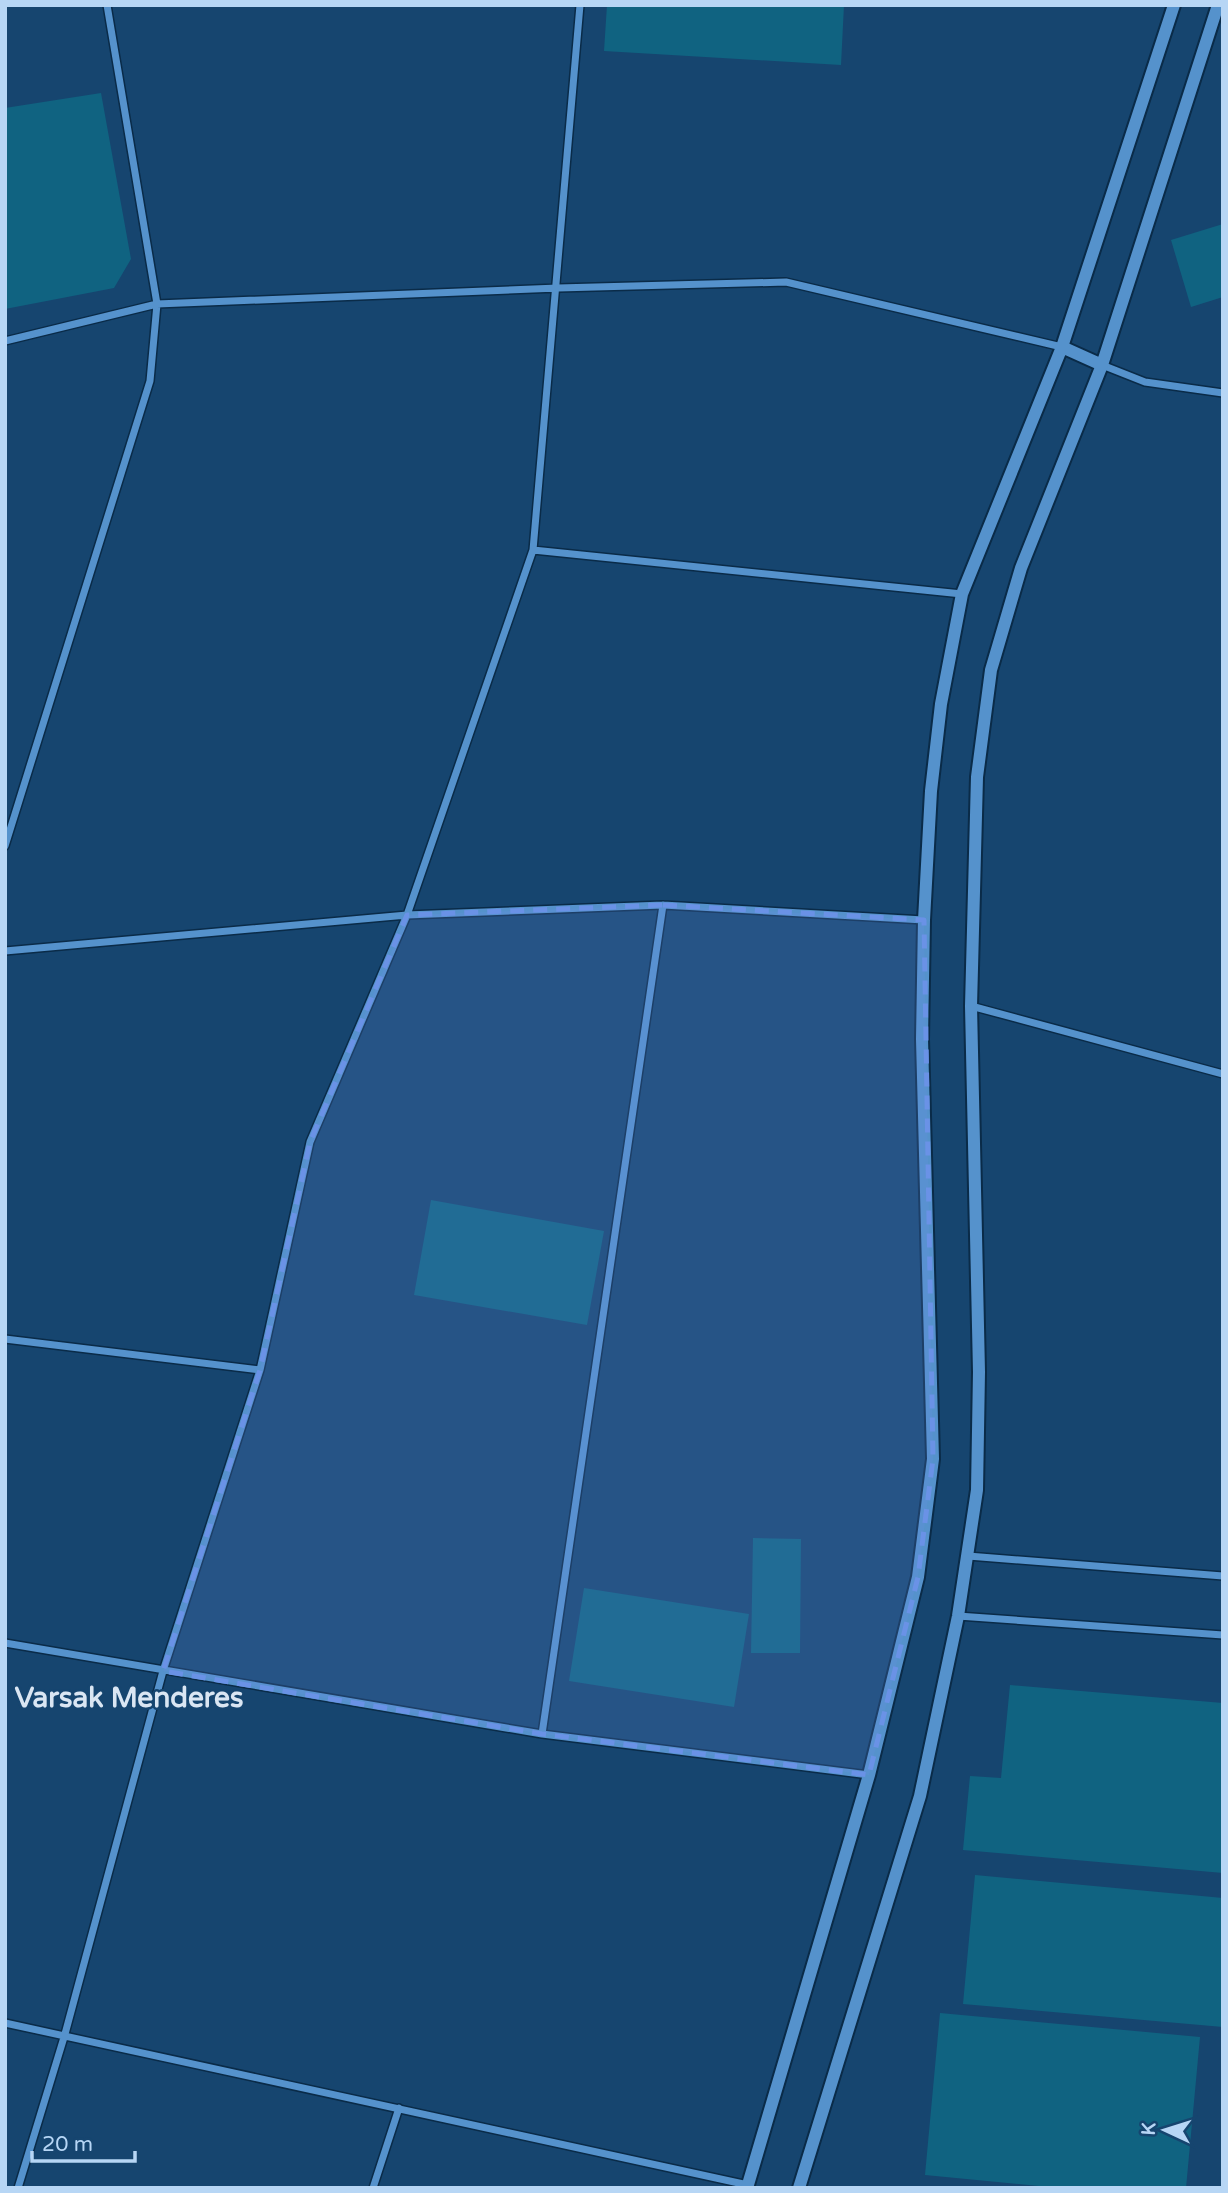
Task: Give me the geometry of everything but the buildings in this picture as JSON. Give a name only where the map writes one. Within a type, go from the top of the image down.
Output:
[{"type":"street","points":[[5,846],[149,381],[157,304],[107,5]]},
{"type":"street","points":[[19,2188],[65,2034],[163,1671],[260,1370],[310,1142],[407,915],[533,550],[558,288],[580,5]]},
{"type":"street","points":[[5,2024],[65,2034],[748,2186],[869,1774],[918,1577],[933,1459],[922,1039],[924,920],[931,791],[940,716],[962,594],[1062,347],[1174,5]]},
{"type":"street","points":[[799,2188],[920,1796],[958,1616],[977,1490],[979,1372],[971,1006],[977,777],[991,670],[1021,568],[1102,365],[1218,5]]},
{"type":"street","points":[[5,341],[157,304],[786,282],[1062,347],[1145,382],[1223,393]]},
{"type":"street","points":[[533,550],[962,594]]},
{"type":"street","points":[[5,951],[407,915],[663,905],[924,920]]},
{"type":"street","points":[[542,1734],[663,905]]},
{"type":"street","points":[[971,1006],[1223,1074]]},
{"type":"street","points":[[5,1339],[260,1370]]},
{"type":"street","points":[[968,1556],[1223,1576]]},
{"type":"street","points":[[958,1616],[1223,1634]]},
{"type":"street","points":[[5,1643],[542,1734],[869,1774]]},
{"type":"street","points":[[373,2188],[399,2108]]},
{"type":"highlighted area","points":[[663,905],[924,920],[933,1459],[918,1577],[869,1775],[542,1734],[163,1671],[260,1370],[310,1142],[407,915]]},
{"type":"district","name":"Varsak Menderes","points":[[129,1698]]}]
